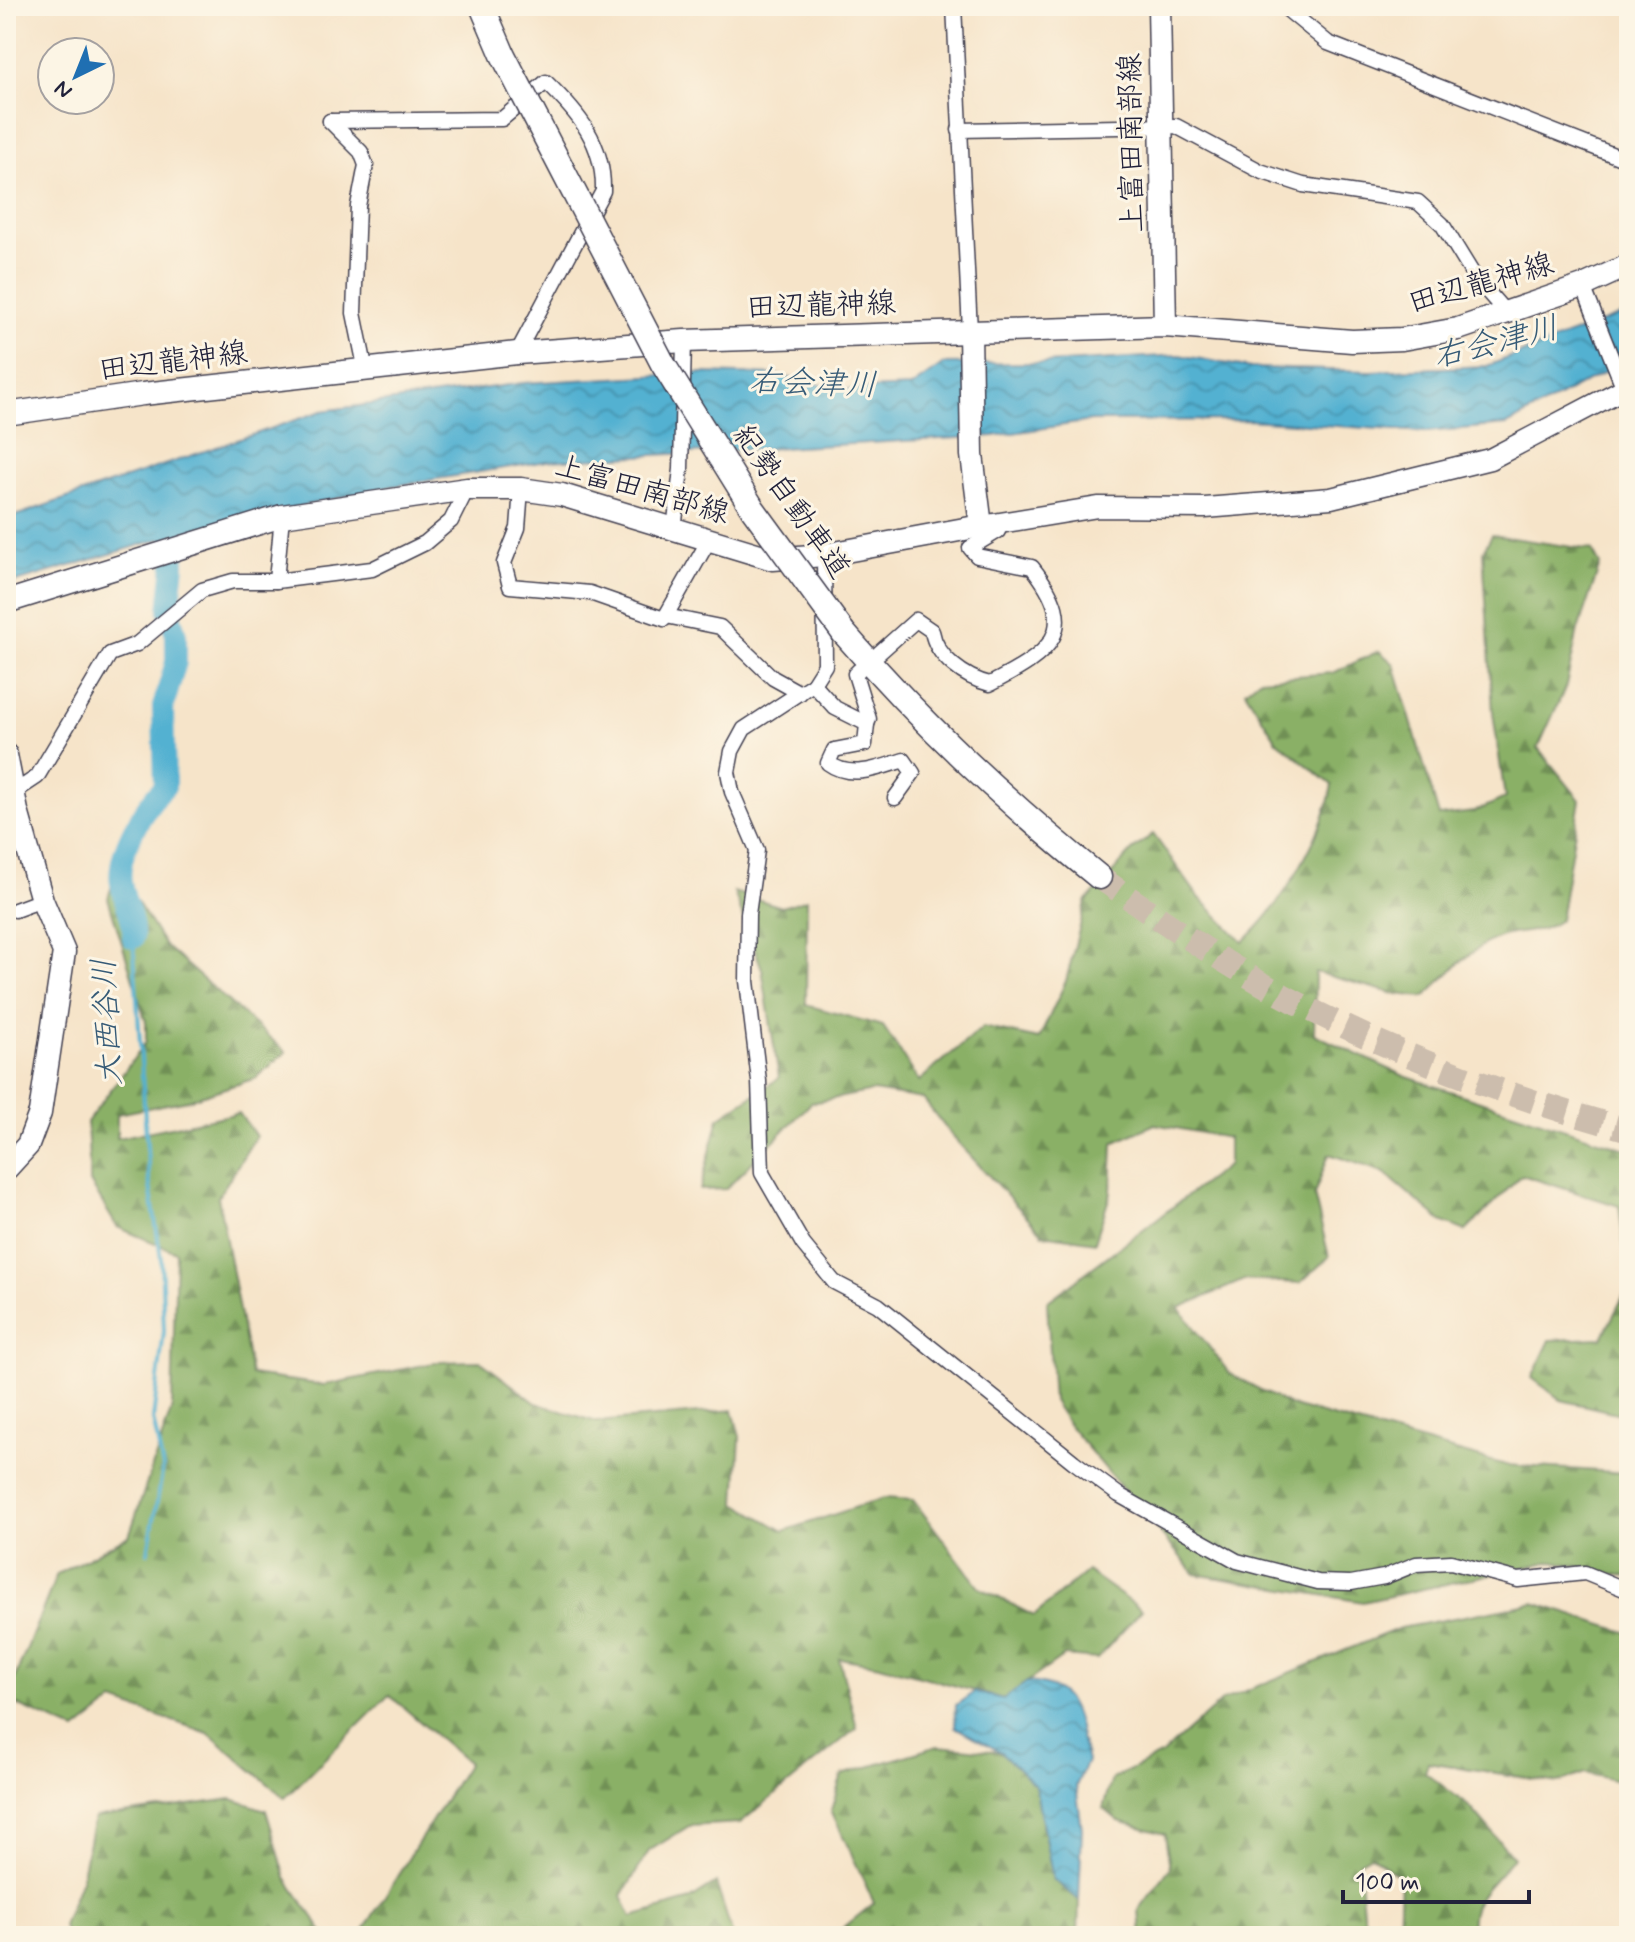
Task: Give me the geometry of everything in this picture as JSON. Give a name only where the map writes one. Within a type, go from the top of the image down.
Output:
[{"type":"highway","name":"紀勢自動車道","points":[[482,6],[503,55],[622,289],[670,376],[753,509],[843,632],[886,682],[970,768],[1099,877]]},
{"type":"main road","name":"上富田南部線","points":[[1159,6],[1165,326]]},
{"type":"main road","name":"田辺龍神線","points":[[6,414],[143,394],[517,353],[684,341],[970,338],[1165,326],[1352,341],[1402,339],[1458,329],[1585,290],[1629,265]]},
{"type":"main road","points":[[970,338],[972,455],[991,523]]},
{"type":"main road","name":"上富田南部線","points":[[6,602],[282,516],[467,489],[521,489],[562,495],[773,559],[824,555],[991,523]]},
{"type":"main road","points":[[6,755],[12,809],[42,900],[64,952],[40,1113],[28,1145],[6,1169]]},
{"type":"street","points":[[954,6],[970,338]]},
{"type":"street","points":[[1283,6],[1328,43],[1629,161]]},
{"type":"street","points":[[366,371],[354,313],[358,206],[366,165],[361,152],[330,121],[502,119],[546,82],[578,112],[604,163],[603,191],[517,353]]},
{"type":"street","points":[[959,130],[1143,124],[1176,126],[1260,171],[1303,185],[1418,202],[1442,224],[1474,276],[1506,313]]},
{"type":"street","points":[[991,523],[1098,507],[1205,508],[1331,498],[1490,459],[1625,386],[1585,290]]},
{"type":"street","points":[[674,530],[681,469],[684,341]]},
{"type":"street","points":[[12,809],[37,777],[110,654],[137,644],[202,590],[233,581],[276,581],[372,569],[425,543],[451,521],[467,489]]},
{"type":"street","points":[[521,489],[518,528],[504,563],[510,586],[590,593],[664,619],[709,540]]},
{"type":"street","points":[[276,581],[282,516]]},
{"type":"street","points":[[879,653],[916,620],[932,631],[934,645],[960,671],[977,681],[990,684],[1041,655],[1054,635],[1054,602],[1032,567],[977,556],[970,548],[998,531],[991,523]]},
{"type":"street","points":[[824,555],[825,665],[813,684],[744,729],[732,751],[728,772],[732,792],[757,850],[748,914],[747,981],[759,1081],[762,1173],[803,1244],[834,1282],[878,1305],[1119,1495],[1237,1561],[1318,1582],[1347,1583],[1384,1577],[1416,1564],[1451,1562],[1518,1580],[1585,1573],[1629,1591]]},
{"type":"street","points":[[666,616],[720,627],[773,678],[800,693]]},
{"type":"street","points":[[859,670],[855,674],[869,719],[865,744],[834,750],[828,763],[839,771],[869,772],[904,760],[913,773],[895,798]]},
{"type":"street","points":[[813,684],[835,708],[867,724]]},
{"type":"street","points":[[15,910],[42,900]]},
{"type":"green space","points":[[1492,535],[1592,550],[1600,565],[1578,630],[1566,686],[1538,748],[1580,800],[1560,920],[1545,928],[1508,935],[1479,947],[1425,997],[1395,994],[1315,972],[1314,1034],[1404,1076],[1629,1150],[1629,1285],[1619,1206],[1522,1175],[1466,1231],[1441,1221],[1383,1172],[1329,1154],[1314,1195],[1329,1257],[1300,1283],[1244,1280],[1179,1308],[1230,1374],[1289,1405],[1506,1465],[1629,1473],[1629,1577],[1553,1561],[1363,1602],[1195,1574],[1070,1427],[1053,1401],[1047,1302],[1228,1165],[1228,1138],[1155,1124],[1113,1143],[1111,1192],[1095,1242],[1043,1234],[952,1136],[923,1099],[873,1091],[811,1103],[726,1189],[700,1190],[719,1118],[779,1078],[762,969],[734,892],[782,907],[807,899],[806,1005],[883,1026],[919,1081],[983,1027],[1039,1039],[1066,981],[1086,902],[1134,849],[1153,834],[1198,896],[1243,942],[1271,911],[1298,870],[1320,826],[1332,785],[1277,741],[1245,691],[1259,679],[1333,673],[1379,651],[1394,664],[1439,816],[1474,812],[1505,798],[1493,713],[1483,551]]},
{"type":"green space","points":[[117,870],[165,946],[286,1052],[256,1078],[188,1100],[117,1114],[117,1138],[239,1113],[256,1136],[218,1197],[251,1375],[324,1385],[439,1362],[480,1361],[536,1403],[597,1422],[733,1410],[740,1437],[736,1503],[784,1531],[884,1498],[913,1500],[980,1588],[1034,1616],[1087,1571],[1142,1610],[1097,1659],[1064,1656],[1003,1699],[880,1665],[839,1658],[857,1728],[740,1823],[689,1826],[649,1851],[622,1896],[632,1917],[688,1901],[716,1883],[733,1936],[360,1936],[468,1763],[389,1695],[285,1798],[208,1733],[114,1701],[76,1731],[6,1700],[57,1574],[129,1536],[172,1408],[176,1252],[117,1227],[90,1182],[87,1122],[146,1042],[146,1022],[108,898]]},
{"type":"green space","points":[[1629,1285],[1629,1416],[1561,1400],[1532,1378],[1550,1340],[1602,1338]]},
{"type":"green space","points":[[1534,1603],[1629,1633],[1629,1784],[1585,1773],[1558,1783],[1428,1762],[1425,1772],[1471,1808],[1513,1857],[1477,1902],[1473,1911],[1473,1936],[1399,1936],[1401,1877],[1371,1855],[1359,1862],[1363,1913],[1371,1936],[1141,1936],[1139,1910],[1170,1868],[1165,1834],[1119,1821],[1103,1808],[1112,1779],[1161,1755],[1223,1700],[1400,1628]]},
{"type":"green space","points":[[938,1746],[1001,1752],[1035,1785],[1053,1879],[1079,1900],[1078,1936],[833,1936],[874,1903],[831,1810],[842,1775]]},
{"type":"green space","points":[[232,1799],[266,1810],[286,1878],[326,1936],[66,1936],[63,1925],[81,1879],[94,1818]]},
{"type":"water","name":"右会津川","points":[[1629,312],[1629,359],[1507,425],[1425,432],[1249,420],[1091,421],[993,436],[547,461],[387,487],[181,533],[6,585],[6,519],[322,411],[523,383],[702,373],[776,375],[844,390],[911,387],[944,364],[1046,363],[1179,355],[1251,368],[1371,371],[1487,366]]},
{"type":"water","points":[[1027,1682],[1057,1690],[1066,1697],[1076,1718],[1087,1761],[1076,1786],[1082,1829],[1079,1900],[1053,1879],[1035,1785],[1001,1752],[955,1727],[956,1705],[974,1692],[1003,1699]]},
{"type":"waterway","name":"大西谷川","points":[[133,938],[121,883],[123,858],[134,830],[165,786],[163,707],[176,662],[176,635],[169,611],[174,564],[172,507]]},
{"type":"waterway","name":"大西谷川","points":[[133,938],[149,1179],[161,1259],[164,1331],[153,1419],[163,1468],[148,1552]]},
{"type":"tunnel","points":[[1099,877],[1225,962],[1344,1026],[1464,1077],[1629,1130]]}]
